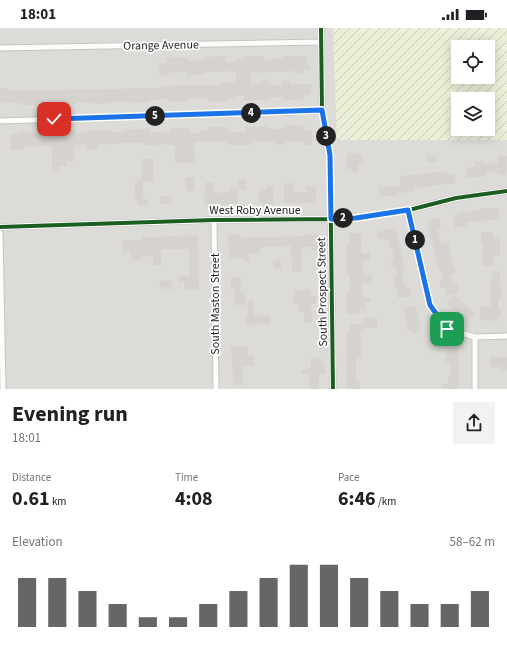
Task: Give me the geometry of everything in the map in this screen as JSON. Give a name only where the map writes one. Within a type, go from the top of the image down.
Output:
[{"type":"street","name":"South Prospect Street","points":[[321,28],[322,110],[330,155],[333,389]]},
{"type":"street","name":"Orange Avenue","points":[[0,48],[321,42]]},
{"type":"street","points":[[0,120],[322,110]]},
{"type":"street","name":"West Roby Avenue","points":[[0,227],[214,220],[356,218],[408,210],[456,198],[507,191]]},
{"type":"street","points":[[408,210],[430,305],[447,329],[475,337],[507,336]]},
{"type":"street","name":"South Maston Street","points":[[214,220],[216,389]]},
{"type":"street","points":[[0,233],[3,389]]},
{"type":"street","points":[[475,337],[475,389]]},
{"type":"shaded area","points":[[0,28],[333,28],[337,139],[507,140],[507,389],[0,389]]},
{"type":"green space","points":[[333,28],[507,28],[507,140],[337,140]]},
{"type":"building","points":[[225,56],[225,62],[235,62],[235,60],[244,59],[244,56],[263,56],[263,60],[283,58],[283,56],[307,56],[307,64],[310,64],[310,70],[303,70],[303,74],[295,74],[295,71],[250,73],[251,84],[261,84],[261,81],[269,81],[269,84],[272,85],[282,85],[282,81],[290,81],[290,84],[311,84],[311,94],[304,94],[304,99],[290,100],[283,100],[283,97],[273,97],[267,98],[267,100],[245,101],[244,96],[235,96],[235,98],[229,98],[230,101],[208,101],[208,98],[188,98],[188,101],[170,102],[169,99],[158,99],[149,100],[149,102],[131,103],[131,101],[112,101],[112,103],[94,104],[75,102],[75,104],[57,105],[49,104],[48,102],[39,102],[39,105],[21,105],[21,103],[0,102],[0,88],[9,88],[9,91],[161,88],[161,86],[221,85],[221,82],[236,82],[236,71],[205,72],[205,74],[187,76],[187,72],[167,73],[167,76],[160,76],[159,63],[167,63],[166,58],[187,57],[187,61],[205,60],[204,57]]},
{"type":"building","points":[[284,125],[305,126],[305,131],[312,131],[312,145],[304,145],[304,141],[284,142],[284,145],[276,145],[276,142],[252,141],[252,145],[228,145],[228,142],[197,142],[194,143],[195,162],[175,163],[175,145],[166,144],[144,146],[144,143],[122,143],[98,145],[98,149],[86,149],[86,145],[74,145],[74,161],[67,161],[67,166],[59,166],[59,172],[52,172],[52,146],[24,146],[24,150],[11,150],[11,134],[20,134],[20,132],[59,134],[59,131],[67,130],[75,130],[75,133],[86,133],[86,131],[112,130],[112,132],[124,132],[124,130],[132,129],[150,129],[150,132],[160,133],[170,132],[170,129],[189,128],[190,133],[200,133],[200,130],[208,130],[208,127],[227,127],[228,132],[246,132],[246,127],[268,126],[268,129],[284,129]]},
{"type":"building","points":[[347,153],[358,153],[358,155],[363,155],[363,164],[358,164],[358,173],[352,173],[352,169],[347,169]]},
{"type":"building","points":[[427,155],[436,155],[437,162],[427,162]]},
{"type":"building","points":[[498,156],[507,156],[506,175],[498,175],[498,172],[486,173],[486,176],[466,178],[466,169],[475,166],[475,162],[484,161],[484,164],[498,163]]},
{"type":"building","points":[[142,159],[153,159],[153,181],[143,181],[143,199],[148,199],[148,205],[137,205],[137,199],[135,199],[135,180],[142,180]]},
{"type":"building","points":[[447,171],[448,175],[454,174],[456,183],[414,188],[414,191],[397,193],[398,196],[379,196],[379,187],[400,186],[400,176]]},
{"type":"building","points":[[185,177],[194,177],[195,190],[187,191]]},
{"type":"building","points":[[238,179],[246,179],[246,189],[238,190]]},
{"type":"building","points":[[206,182],[214,182],[214,193],[230,192],[230,188],[237,188],[238,204],[205,206],[204,189],[206,189]]},
{"type":"building","points":[[284,183],[293,183],[293,192],[306,192],[306,186],[316,186],[316,203],[284,203]]},
{"type":"building","points":[[266,186],[273,186],[273,204],[259,203],[259,189],[266,190]]},
{"type":"building","points":[[160,196],[171,196],[172,204],[160,204]]},
{"type":"building","points":[[480,208],[499,208],[500,220],[474,221],[466,223],[467,226],[455,228],[453,216],[458,215],[458,213],[480,210]]},
{"type":"building","points":[[439,218],[441,229],[437,229],[441,244],[449,243],[451,259],[456,273],[451,274],[452,284],[458,283],[459,293],[446,295],[445,288],[441,288],[440,280],[443,280],[440,269],[438,269],[427,221]]},
{"type":"building","points":[[396,228],[405,271],[402,272],[403,283],[406,282],[407,289],[410,288],[411,296],[398,298],[394,276],[397,275],[395,265],[392,266],[391,261],[394,260],[392,248],[389,248],[388,240],[384,241],[384,238],[378,239],[377,232]]},
{"type":"building","points":[[481,232],[493,232],[493,238],[500,238],[500,256],[493,256],[493,266],[483,266],[483,244],[481,244]]},
{"type":"building","points":[[349,233],[361,233],[361,253],[370,253],[370,261],[362,261],[363,275],[372,275],[372,283],[362,283],[362,297],[371,297],[371,302],[365,302],[365,309],[359,309],[359,314],[347,314],[346,291],[350,291],[350,274],[346,274],[346,267],[348,267],[346,244],[349,244]]},
{"type":"building","points":[[306,234],[318,234],[318,251],[311,250],[311,247],[301,247],[301,271],[292,272],[291,246],[260,247],[260,253],[249,253],[249,262],[243,262],[243,258],[229,258],[228,235],[240,235],[240,238],[306,236]]},
{"type":"building","points":[[198,235],[199,289],[185,290],[184,282],[178,283],[178,277],[190,276],[189,249],[161,249],[161,265],[153,265],[153,256],[141,257],[141,260],[131,260],[131,251],[123,252],[122,241],[142,240],[142,237]]},
{"type":"building","points":[[281,260],[281,269],[274,269],[273,261]]},
{"type":"building","points":[[492,271],[500,271],[501,298],[498,298],[498,310],[501,310],[501,316],[497,316],[497,321],[480,320],[480,306],[491,306],[490,281],[493,281]]},
{"type":"building","points":[[231,277],[241,277],[240,293],[245,292],[245,305],[234,305],[234,289],[231,289]]},
{"type":"building","points":[[172,280],[173,289],[162,289],[162,286],[160,287],[159,281]]},
{"type":"building","points":[[295,290],[311,290],[311,296],[316,296],[316,304],[311,304],[312,323],[304,323],[304,311],[299,312],[299,304],[293,304]]},
{"type":"building","points":[[455,295],[475,314],[467,323],[447,304]]},
{"type":"building","points":[[248,301],[254,301],[254,315],[270,316],[270,324],[245,325],[245,315],[248,315]]},
{"type":"building","points":[[416,306],[421,331],[412,333],[412,330],[408,330],[403,308]]},
{"type":"building","points":[[363,318],[377,318],[377,328],[365,328],[365,331],[360,331],[362,358],[356,358],[356,382],[360,382],[360,389],[347,389],[347,332],[350,332],[350,324],[363,324]]},
{"type":"building","points":[[231,346],[248,346],[248,355],[254,355],[254,366],[242,366],[243,385],[234,386]]},
{"type":"building","points":[[447,348],[458,348],[459,389],[443,389],[443,384],[448,384],[448,375],[450,375],[450,363],[445,363]]},
{"type":"building","points":[[490,357],[507,357],[507,370],[501,370],[501,367],[490,367]]},
{"type":"building","points":[[311,358],[321,358],[321,362],[324,362],[325,374],[319,374],[319,389],[309,389],[309,374],[301,374],[301,369],[311,368]]},
{"type":"cycle path","points":[[321,28],[322,111],[330,155],[333,389]]},
{"type":"cycle path","points":[[0,227],[214,220],[331,219],[409,210],[456,198],[507,191]]},
{"type":"route","points":[[54,119],[322,110],[330,155],[331,219],[356,218],[408,210],[430,305],[447,329]]}]
